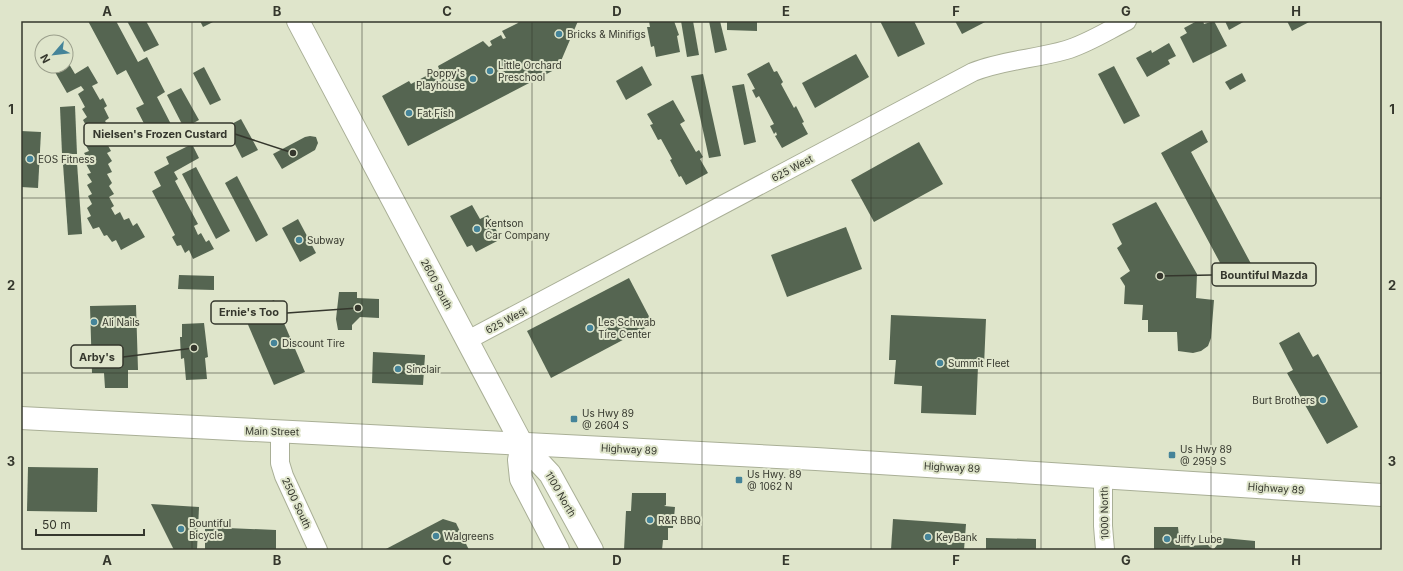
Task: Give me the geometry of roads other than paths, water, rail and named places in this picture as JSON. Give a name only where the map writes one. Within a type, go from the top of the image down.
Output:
[{"type":"main road","name":"2600 South","points":[[298,21],[466,341],[522,444]]},
{"type":"main road","name":"Main Street","points":[[21,418],[522,444]]},
{"type":"main road","name":"Highway 89","points":[[522,444],[1103,476],[1382,495]]},
{"type":"main road","points":[[522,444],[519,460],[521,480],[558,550]]},
{"type":"main road","name":"1100 North","points":[[522,444],[542,463],[554,480],[592,550]]},
{"type":"street","name":"625 West","points":[[466,341],[973,72],[1002,62],[1067,50],[1127,21]]},
{"type":"street","name":"2500 South","points":[[280,431],[280,463],[284,476],[318,550]]},
{"type":"street","name":"1000 North","points":[[1103,476],[1103,526],[1105,550]]},
{"type":"place","name":"Bricks & Minifigs","points":[[559,34]]},
{"type":"place","name":"Little Orchard Preschool","points":[[490,71]]},
{"type":"place","name":"Poppy's Playhouse","points":[[473,79]]},
{"type":"place","name":"Fat Fish","points":[[409,113]]},
{"type":"place","name":"Nielsen's Frozen Custard","points":[[293,153]]},
{"type":"place","name":"EOS Fitness","points":[[30,159]]},
{"type":"place","name":"Kentson Car Company","points":[[477,229]]},
{"type":"place","name":"Subway","points":[[299,240]]},
{"type":"place","name":"Bountiful Mazda","points":[[1160,276]]},
{"type":"place","name":"Ernie's Too","points":[[358,308]]},
{"type":"place","name":"Ali Nails","points":[[94,322]]},
{"type":"place","name":"Les Schwab Tire Center","points":[[590,328]]},
{"type":"place","name":"Discount Tire","points":[[274,343]]},
{"type":"place","name":"Arby's","points":[[194,348]]},
{"type":"place","name":"Summit Fleet","points":[[940,363]]},
{"type":"place","name":"Sinclair","points":[[398,369]]},
{"type":"place","name":"Burt Brothers","points":[[1323,400]]},
{"type":"place","name":"Us Hwy 89 @ 2604 S","points":[[574,419]]},
{"type":"place","name":"Us Hwy 89 @ 2959 S","points":[[1172,455]]},
{"type":"place","name":"Us Hwy. 89 @ 1062 N","points":[[739,480]]},
{"type":"place","name":"R&R BBQ","points":[[650,520]]},
{"type":"place","name":"Bountiful Bicycle","points":[[181,529]]},
{"type":"place","name":"Walgreens","points":[[436,536]]},
{"type":"place","name":"KeyBank","points":[[928,537]]},
{"type":"place","name":"Jiffy Lube","points":[[1167,539]]}]
